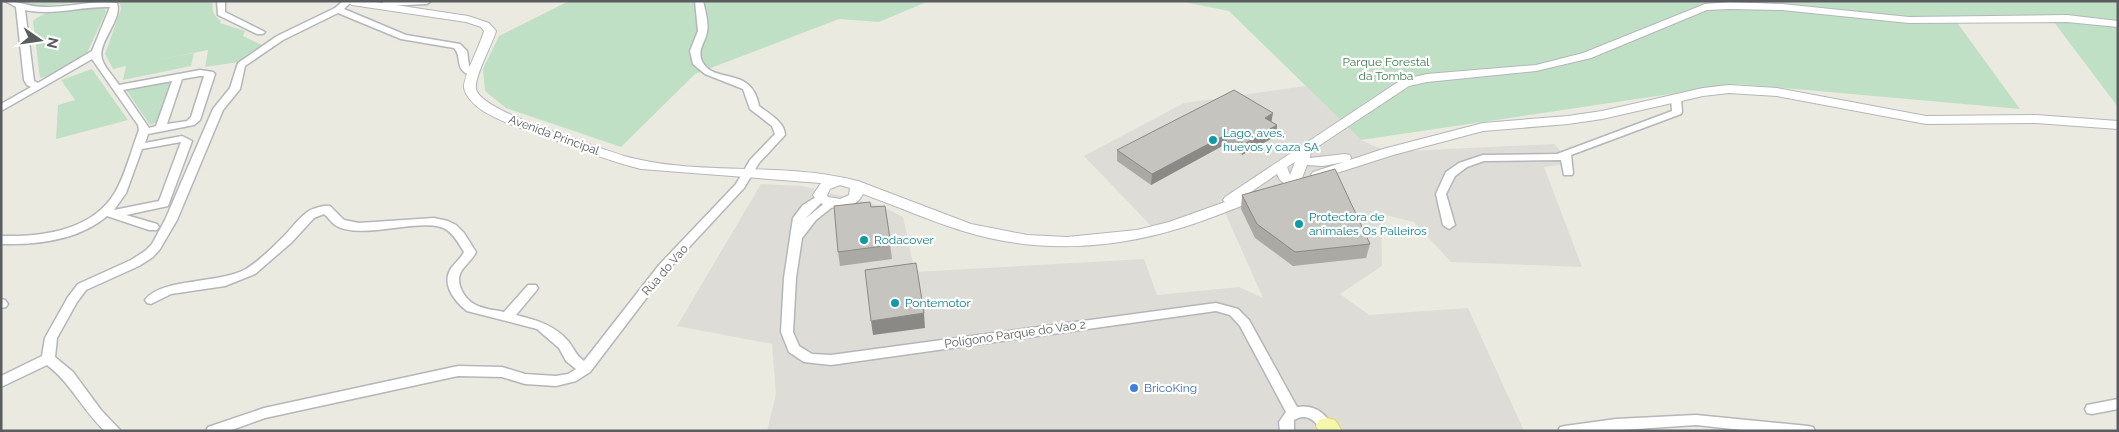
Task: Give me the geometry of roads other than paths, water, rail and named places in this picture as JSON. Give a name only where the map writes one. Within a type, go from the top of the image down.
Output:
[{"type":"street","points":[[9,1],[20,8],[46,10]]},
{"type":"street","points":[[221,1],[221,12],[260,32]]},
{"type":"street","points":[[388,5],[427,1]]},
{"type":"street","name":"Rúa do Vao","points":[[585,369],[663,268],[719,210],[740,186],[754,162],[780,136],[780,130],[770,118],[754,107],[752,93],[749,88],[708,72],[698,64],[695,51],[703,30],[699,1]]},
{"type":"street","points":[[23,21],[36,13],[46,10],[90,2],[114,5],[114,11],[96,52],[97,60],[143,125],[143,132],[121,193],[108,213]]},
{"type":"street","points":[[48,359],[51,338],[72,300],[82,287],[136,262],[149,254],[156,246],[170,220],[218,109],[236,89],[242,65],[294,30],[347,3],[388,5],[468,19],[485,25],[490,31],[472,73],[466,69],[462,62],[462,50],[457,46],[404,37],[347,3]]},
{"type":"street","points":[[1223,208],[1234,197],[1280,166],[1304,154],[1386,94],[1406,84],[1427,78],[1536,68],[1570,61],[1587,56],[1704,7],[1742,4],[1908,20],[2079,19],[2118,24]]},
{"type":"street","points":[[20,8],[29,80],[30,83],[38,87]]},
{"type":"street","points":[[1,108],[79,64],[96,52]]},
{"type":"street","points":[[117,88],[200,73],[210,74],[196,118],[190,123],[143,132]]},
{"type":"street","name":"Avenida Principal","points":[[472,73],[470,89],[477,101],[492,112],[619,159],[674,169],[840,181],[847,182],[856,192]]},
{"type":"street","points":[[161,128],[178,77]]},
{"type":"street","points":[[809,178],[825,196],[844,204],[856,192],[890,198],[938,219],[968,228],[1027,240],[1067,242],[1137,235],[1172,226],[1388,152],[1483,126],[1576,118],[1729,89],[1777,92],[1926,120],[2036,119],[2118,125]]},
{"type":"street","points":[[1449,225],[1442,194],[1450,174],[1463,165],[1483,158],[1559,157],[1566,152],[1677,112],[1676,98]]},
{"type":"street","points":[[1,240],[42,240],[80,227],[108,213],[164,204],[187,141],[182,139],[138,147]]},
{"type":"street","points":[[1304,154],[1310,162],[1327,162],[1388,152]]},
{"type":"street","points":[[1566,152],[1568,173]]},
{"type":"street","points":[[1294,183],[1304,154]]},
{"type":"street","points":[[1280,166],[1285,178],[1294,183]]},
{"type":"street","points":[[825,196],[840,181]]},
{"type":"street","name":"Polígono Parque do Vao 2","points":[[825,196],[812,217],[796,237],[790,278],[787,332],[794,349],[809,359],[831,360],[1216,307],[1234,312],[1245,323],[1293,413]]},
{"type":"street","points":[[151,300],[168,290],[184,286],[225,282],[251,271],[288,239],[310,215],[326,209],[340,223],[359,227],[434,222],[452,228],[470,252],[467,261],[458,267],[454,273],[453,283],[462,302],[471,308],[541,326],[564,345],[571,358],[585,369],[571,378],[540,381],[502,372],[458,371],[264,413],[213,431]]},
{"type":"street","points":[[108,213],[153,227]]},
{"type":"street","points":[[507,317],[532,288]]},
{"type":"street","points":[[1,382],[48,359]]},
{"type":"street","points":[[48,359],[73,379],[101,421],[114,431]]},
{"type":"street","points":[[2092,409],[2118,404]]},
{"type":"street","points":[[1287,431],[1285,421],[1293,413],[1299,411],[1320,416],[1328,429]]},
{"type":"street","points":[[1565,431],[1616,424],[1696,420],[1808,431]]},
{"type":"place","name":"Lago, aves, huevos y caza SA","points":[[1213,140]]},
{"type":"place","name":"Protectora de animales Os Palleiros","points":[[1299,224]]},
{"type":"place","name":"Rodacover","points":[[864,240]]},
{"type":"place","name":"Pontemotor","points":[[895,303]]},
{"type":"place","name":"BricoKing","points":[[1134,388]]},
{"type":"park label","name":"Parque Forestal da Tomba","points":[[1386,69]]}]
